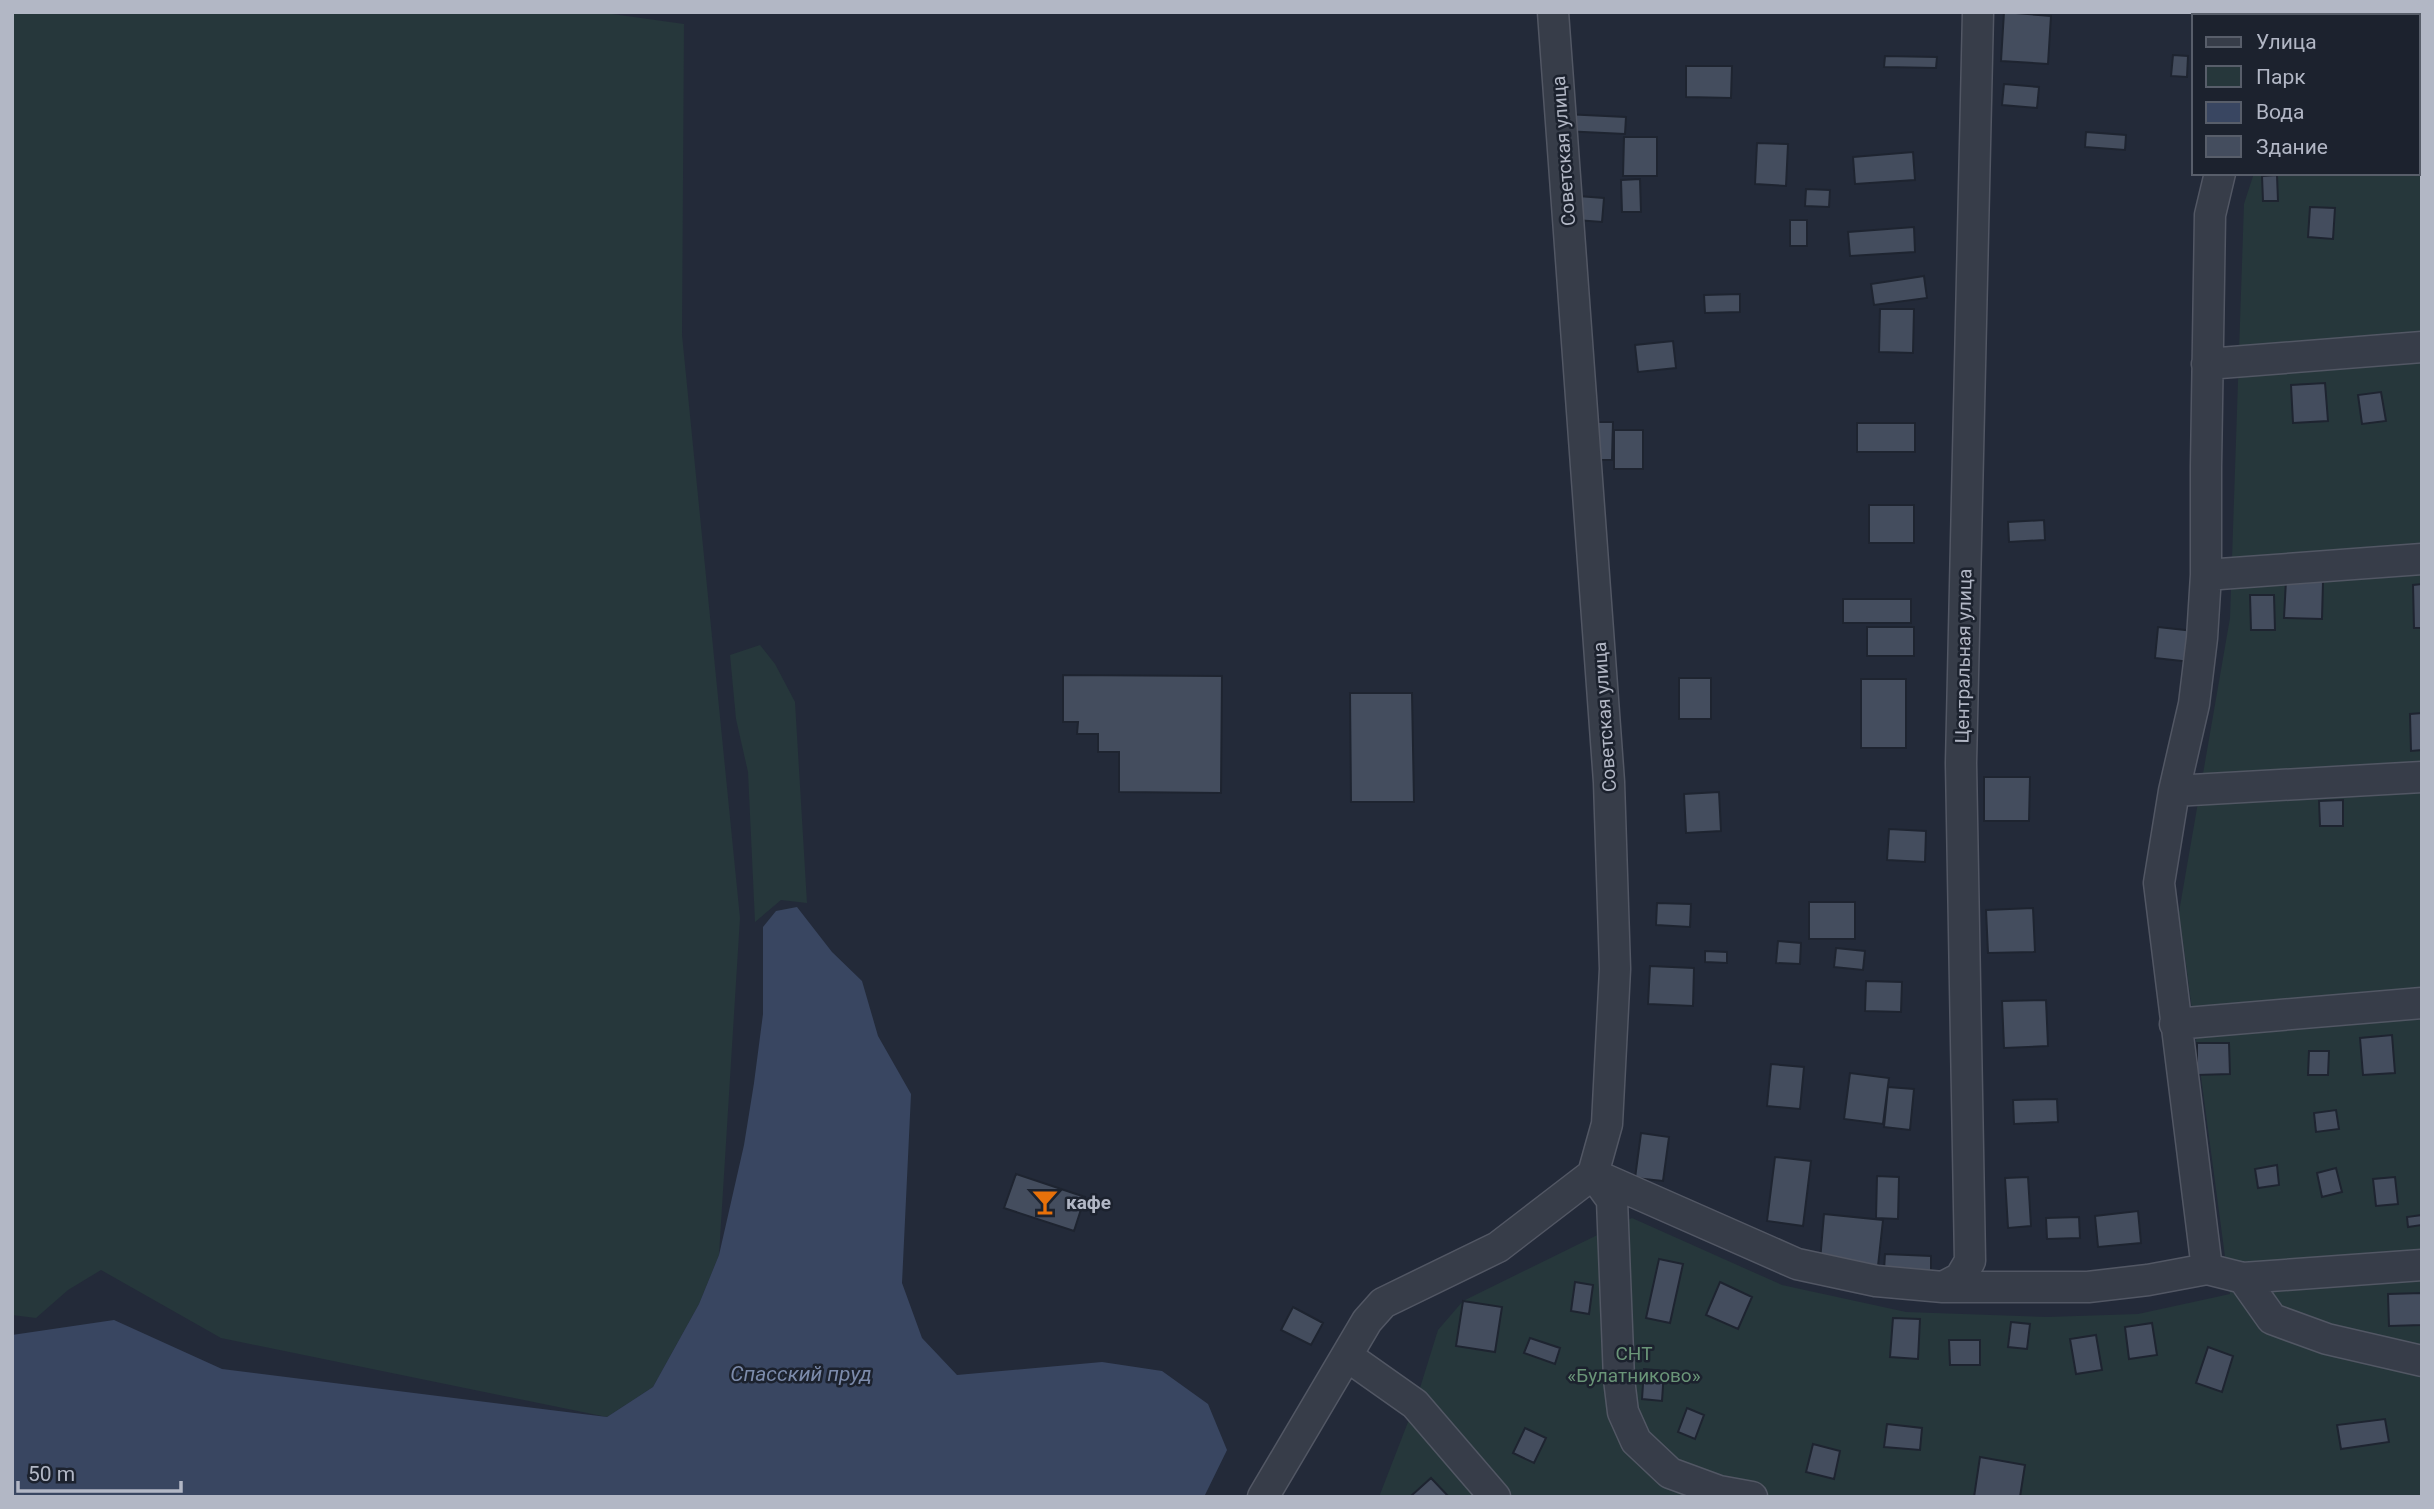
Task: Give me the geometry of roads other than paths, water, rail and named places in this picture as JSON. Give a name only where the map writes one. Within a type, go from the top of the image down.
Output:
[{"type":"street","name":"Советская улица","points":[[1553,12],[1609,782],[1615,969],[1607,1124],[1593,1174]]},
{"type":"street","name":"Центральная улица","points":[[1943,1287],[1959,1278],[1970,1261],[1961,763],[1978,12]]},
{"type":"street","points":[[2207,1269],[2159,883],[2174,792],[2194,704],[2207,575],[2210,215],[2220,175]]},
{"type":"street","points":[[2207,364],[2422,347]]},
{"type":"street","points":[[2207,575],[2422,559]]},
{"type":"street","points":[[2174,792],[2422,777]]},
{"type":"street","points":[[2175,1024],[2422,1003]]},
{"type":"street","points":[[1593,1174],[1797,1264],[1876,1281],[1943,1287],[2088,1287],[2207,1269],[2242,1278],[2422,1265]]},
{"type":"street","points":[[1263,1497],[1367,1321],[1383,1303],[1497,1248],[1593,1174]]},
{"type":"street","points":[[1593,1174],[1612,1200],[1619,1379],[1623,1412],[1636,1441],[1670,1473],[1719,1492],[1752,1497]]},
{"type":"street","points":[[2242,1278],[2272,1319],[2327,1339],[2422,1361]]},
{"type":"street","points":[[1347,1356],[1415,1404],[1495,1497]]},
{"type":"water","name":"Спасский пруд","points":[[797,907],[832,952],[862,981],[878,1036],[911,1094],[902,1283],[922,1338],[957,1375],[1102,1362],[1162,1371],[1208,1404],[1227,1450],[1204,1497],[12,1497],[12,1335],[114,1320],[222,1369],[607,1417],[653,1387],[699,1304],[719,1255],[744,1145],[754,1083],[763,1014],[763,927],[776,911]]},
{"type":"place","name":"кафе","points":[[1045,1202]]},
{"type":"park label","name":"СНТ «Булатниково»","points":[[1634,1364]]}]
